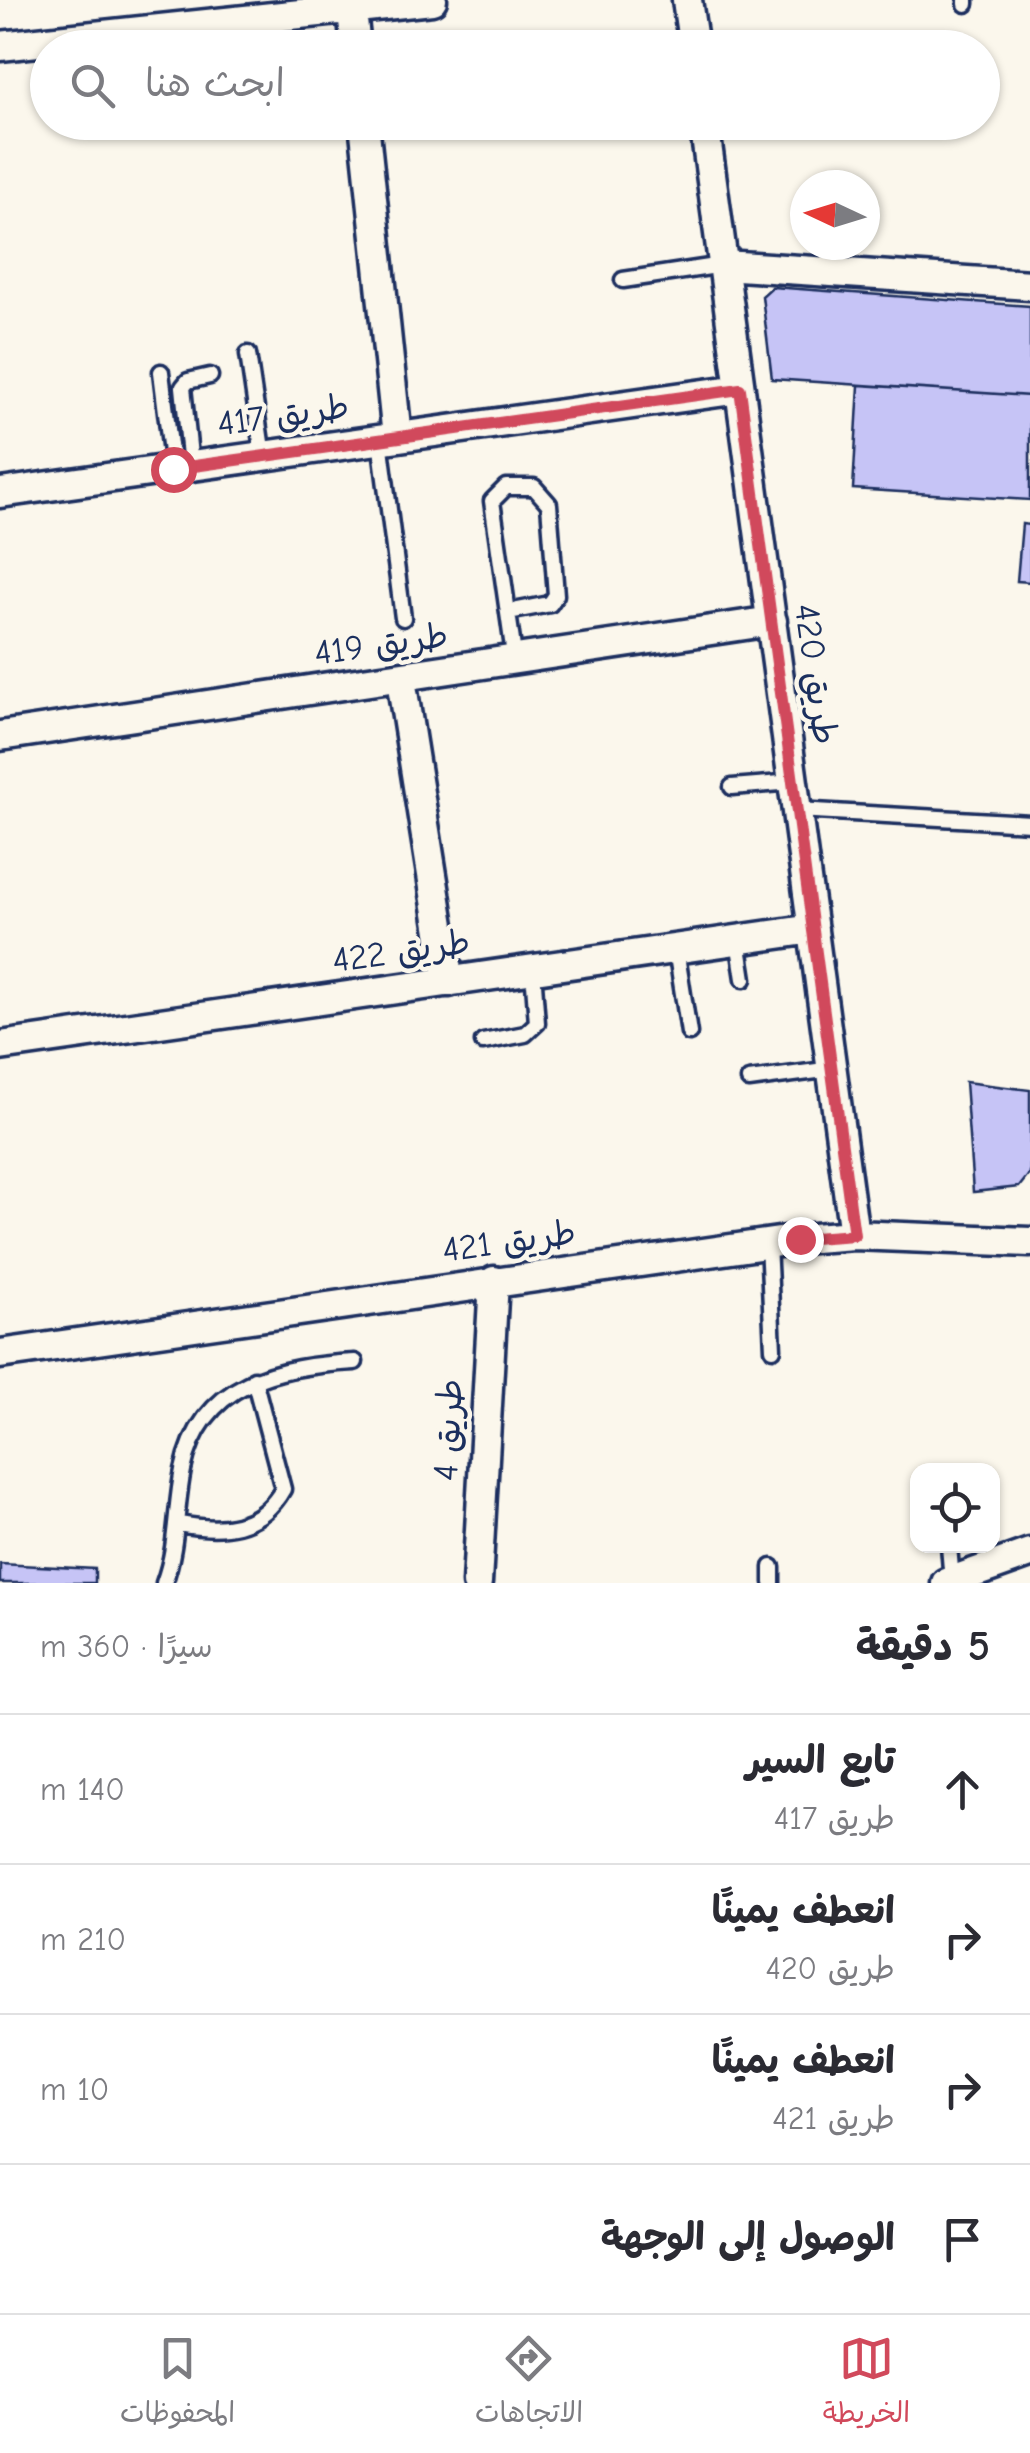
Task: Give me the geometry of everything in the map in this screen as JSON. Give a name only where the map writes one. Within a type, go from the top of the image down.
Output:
[{"type":"street","points":[[105,30],[243,9],[352,12],[432,0]]},
{"type":"street","points":[[687,0],[691,30]]},
{"type":"street","points":[[352,12],[354,30]]},
{"type":"street","points":[[0,46],[30,41]]},
{"type":"street","name":"طريق 417","points":[[365,140],[389,438]]},
{"type":"street","name":"طريق 420","points":[[706,140],[854,1235]]},
{"type":"street","points":[[723,266],[1030,285]]},
{"type":"street","name":"طريق 417","points":[[0,493],[740,389]]},
{"type":"street","name":"طريق 419","points":[[0,736],[772,622]]},
{"type":"street","points":[[400,679],[449,982]]},
{"type":"street","name":"طريق 422","points":[[0,1046],[813,930]]},
{"type":"street","name":"طريق 421","points":[[0,1354],[768,1243],[854,1235],[1030,1242]]},
{"type":"street","name":"طريق 4","points":[[476,1583],[494,1281]]},
{"type":"street","points":[[948,1582],[1030,1553]]},
{"type":"lane","points":[[623,280],[723,266]]},
{"type":"lane","points":[[248,354],[262,456]]},
{"type":"lane","points":[[161,372],[182,467]]},
{"type":"lane","points":[[182,467],[183,387],[188,380],[210,376]]},
{"type":"lane","points":[[389,438],[402,618]]},
{"type":"lane","points":[[508,612],[550,604],[556,595],[549,504],[534,487],[506,487],[492,502],[515,662]]},
{"type":"lane","points":[[732,787],[793,782]]},
{"type":"lane","points":[[797,810],[1030,822]]},
{"type":"lane","points":[[738,940],[744,979]]},
{"type":"lane","points":[[676,949],[690,1033]]},
{"type":"lane","points":[[483,1042],[525,1034],[537,1022],[533,970]]},
{"type":"lane","points":[[748,1080],[832,1068]]},
{"type":"lane","points":[[768,1243],[773,1349]]},
{"type":"lane","points":[[164,1583],[180,1524],[183,1470],[192,1441],[208,1415],[254,1379],[281,1369],[356,1362]]},
{"type":"lane","points":[[180,1524],[210,1530],[240,1528],[277,1499],[283,1489],[254,1379]]},
{"type":"lane","points":[[948,1582],[949,1553]]},
{"type":"building","points":[[772,287],[1030,306],[1030,396],[772,379],[762,296]]},
{"type":"building","points":[[859,385],[1030,396],[1030,500],[853,489]]},
{"type":"building","points":[[1022,524],[1030,525],[1030,582],[1017,581]]},
{"type":"building","points":[[965,1082],[1030,1090],[1030,1173],[1019,1187],[973,1192]]},
{"type":"building","points":[[0,1564],[95,1569],[95,1583],[0,1583]]},
{"type":"route","points":[[173,469],[740,389],[854,1235],[800,1239]]}]
